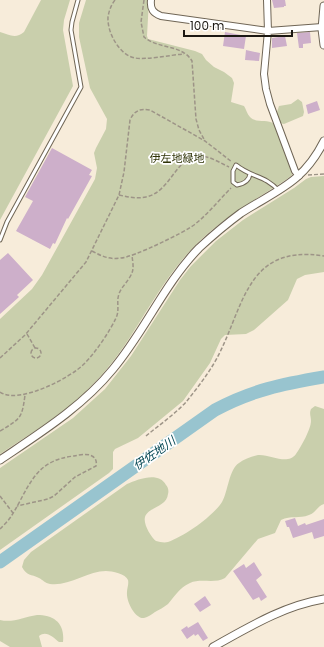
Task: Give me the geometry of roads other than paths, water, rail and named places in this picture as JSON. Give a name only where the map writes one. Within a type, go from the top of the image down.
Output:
[{"type":"street","points":[[151,0],[152,9],[156,14],[161,16],[268,32],[323,30]]},
{"type":"street","points":[[267,0],[268,32],[264,66],[266,89],[270,104],[295,171],[301,174]]},
{"type":"street","points":[[324,6],[324,45]]},
{"type":"street","points":[[0,460],[64,416],[85,399],[104,380],[126,353],[165,291],[186,262],[225,225],[279,191],[301,174],[318,152],[324,141]]},
{"type":"street","points":[[213,647],[278,613],[306,602],[324,598]]},
{"type":"lane","points":[[0,240],[8,222],[80,87],[71,30],[78,0]]},
{"type":"lane","points":[[250,174],[246,181],[238,185],[235,184],[232,179],[236,165],[250,174],[266,179],[279,191]]},
{"type":"waterway","name":"伊佐地川","points":[[0,562],[215,410],[242,397],[268,389],[324,377]]},
{"type":"park label","name":"伊左地緑地","points":[[177,158]]}]
